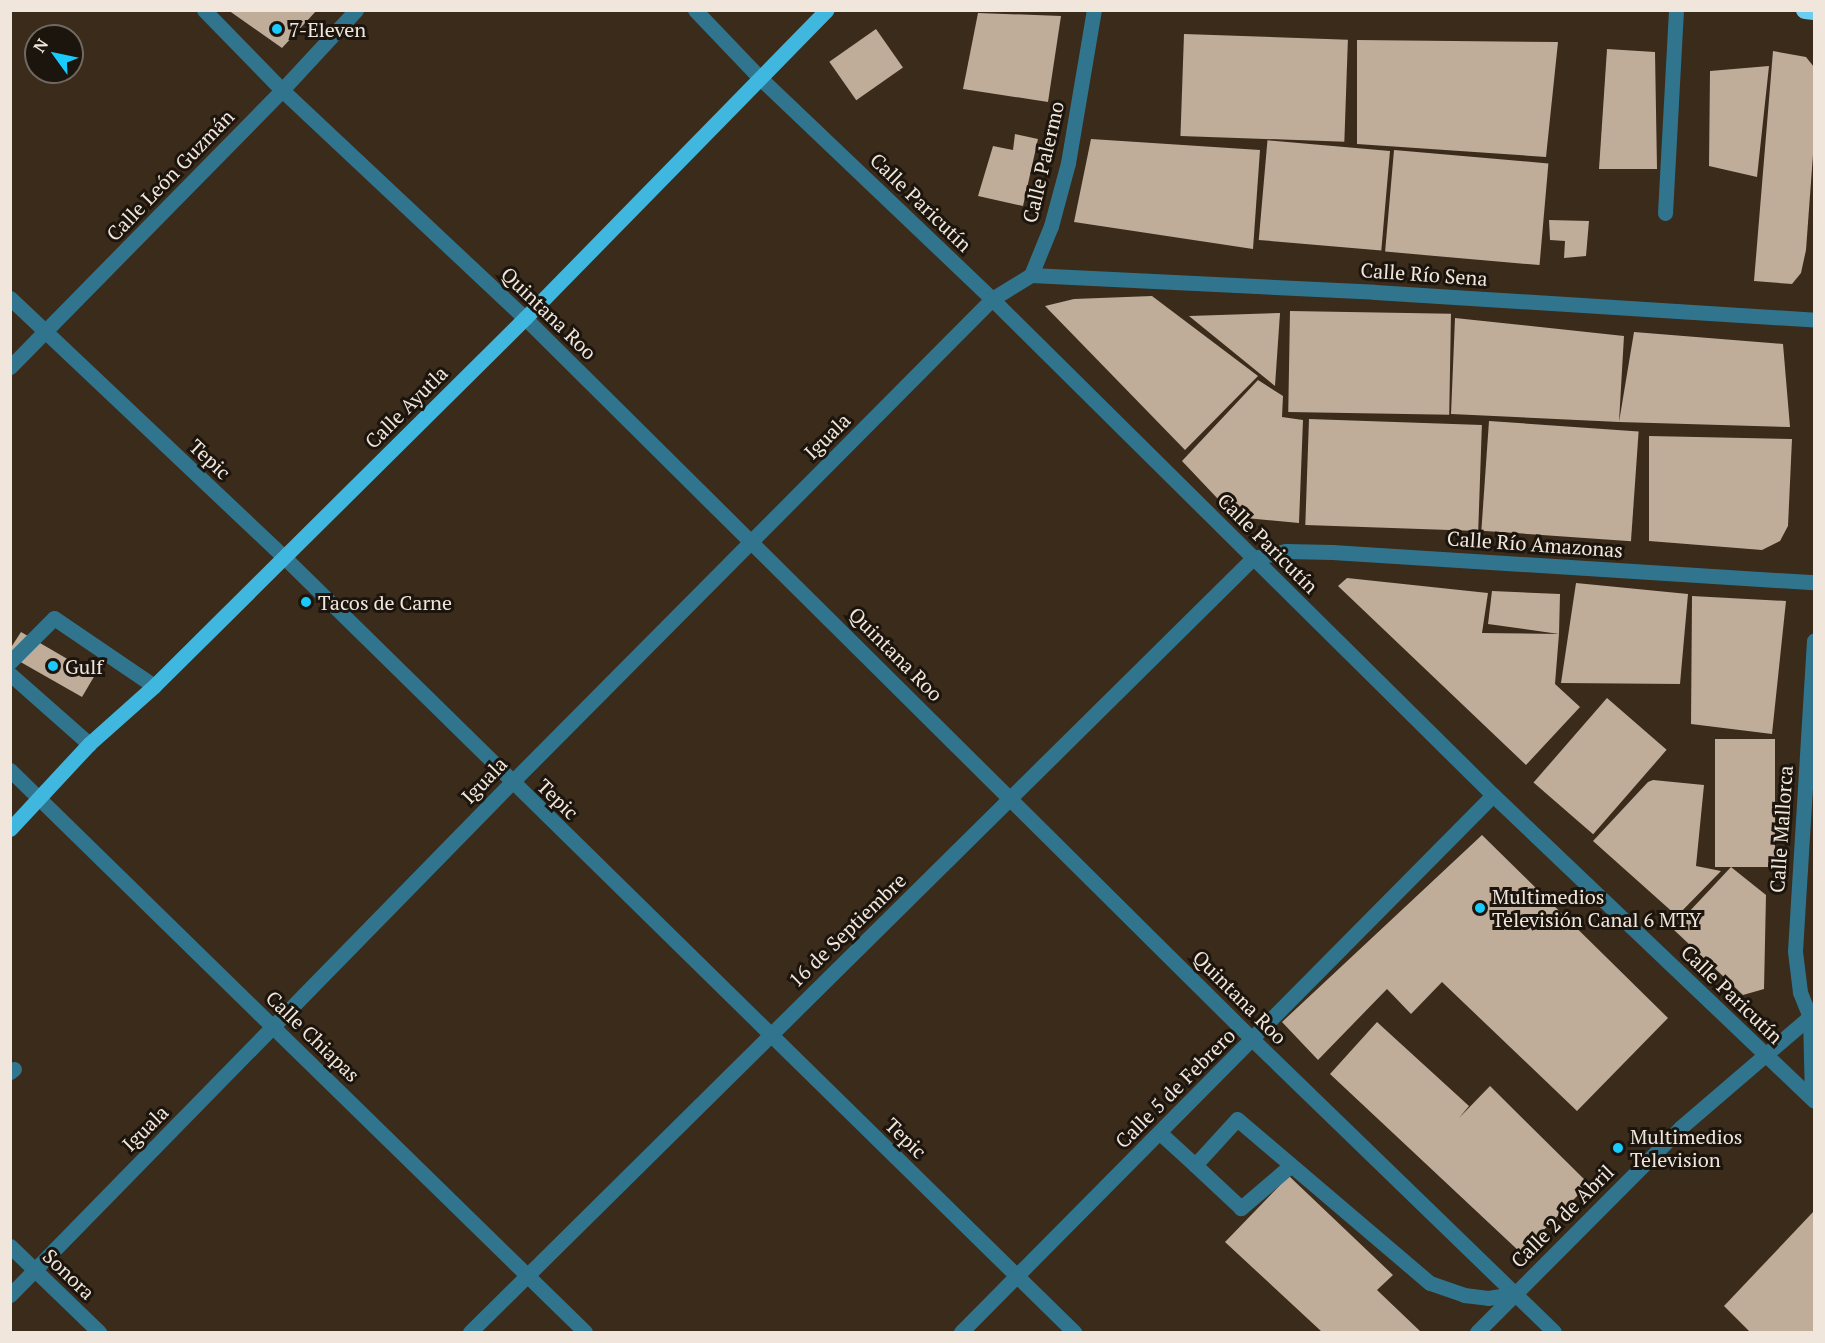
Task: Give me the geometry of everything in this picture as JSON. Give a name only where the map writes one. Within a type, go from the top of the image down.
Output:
[{"type":"highway","points":[[1805,10],[1815,11]]},
{"type":"main road","name":"Calle Ayutla","points":[[10,829],[89,744],[154,686],[525,318],[827,10]]},
{"type":"street","name":"Quintana Roo","points":[[204,10],[282,90],[525,318],[1253,1040],[1554,1332]]},
{"type":"street","name":"Calle León Guzmán","points":[[10,367],[282,90],[356,10]]},
{"type":"street","name":"Calle Paricutín","points":[[695,10],[759,77],[992,299],[1493,795],[1813,1100]]},
{"type":"street","name":"Calle Palermo","points":[[1030,275],[1051,226],[1068,163],[1094,10]]},
{"type":"street","points":[[1665,213],[1676,10]]},
{"type":"street","points":[[992,299],[1030,275]]},
{"type":"street","name":"Calle Río Sena","points":[[1030,275],[1375,292],[1815,320]]},
{"type":"street","name":"Tepic","points":[[10,298],[284,557],[1074,1332]]},
{"type":"street","name":"Iguala","points":[[10,1294],[512,782],[992,299]]},
{"type":"street","name":"Calle Río Amazonas","points":[[1253,558],[1286,550],[1815,582]]},
{"type":"street","name":"16 de Septiembre","points":[[470,1332],[769,1035],[1012,799],[1253,558]]},
{"type":"street","points":[[10,662],[54,618],[154,686]]},
{"type":"street","name":"Calle Mallorca","points":[[1813,1100],[1812,1015],[1800,992],[1795,951],[1815,641]]},
{"type":"street","points":[[10,674],[89,744]]},
{"type":"street","name":"Calle Chiapas","points":[[10,770],[585,1332]]},
{"type":"street","name":"Calle 5 de Febrero","points":[[961,1332],[1253,1040],[1493,795]]},
{"type":"street","name":"Calle 2 de Abril","points":[[1477,1332],[1680,1128],[1812,1015]]},
{"type":"street","points":[[1195,1165],[1236,1119],[1430,1283],[1464,1295],[1488,1298],[1514,1294]]},
{"type":"street","points":[[1160,1133],[1241,1208],[1290,1166]]},
{"type":"street","name":"Sonora","points":[[10,1246],[99,1332]]},
{"type":"building","name":"7-Eleven","points":[[228,10],[317,10],[282,48]]},
{"type":"building","points":[[978,13],[1061,16],[1048,102],[963,89]]},
{"type":"building","points":[[876,29],[903,68],[856,100],[829,62]]},
{"type":"building","points":[[1184,34],[1348,40],[1344,142],[1180,136]]},
{"type":"building","points":[[1357,40],[1558,42],[1546,157],[1357,144]]},
{"type":"building","points":[[1607,49],[1655,52],[1657,169],[1599,169]]},
{"type":"building","points":[[1773,51],[1806,57],[1814,67],[1814,141],[1806,250],[1801,273],[1792,284],[1754,281]]},
{"type":"building","points":[[1769,66],[1757,177],[1709,166],[1710,71]]},
{"type":"building","points":[[1015,134],[1038,139],[1023,206],[978,196],[993,146],[1013,150]]},
{"type":"building","points":[[1091,139],[1260,150],[1253,249],[1074,222]]},
{"type":"building","points":[[1267,140],[1390,151],[1381,251],[1259,240]]},
{"type":"building","points":[[1394,150],[1548,164],[1540,265],[1385,252]]},
{"type":"building","points":[[1549,220],[1589,221],[1586,256],[1564,258],[1565,241],[1550,240]]},
{"type":"building","points":[[1152,296],[1258,376],[1185,450],[1045,306],[1074,299]]},
{"type":"building","points":[[1290,311],[1451,314],[1449,415],[1288,412]]},
{"type":"building","points":[[1280,313],[1275,386],[1189,316]]},
{"type":"building","points":[[1455,318],[1624,336],[1619,422],[1451,414]]},
{"type":"building","points":[[1634,332],[1783,344],[1790,427],[1619,422]]},
{"type":"building","points":[[1258,380],[1283,396],[1282,417],[1303,420],[1299,523],[1235,517],[1182,461]]},
{"type":"building","points":[[1309,419],[1482,425],[1478,531],[1305,525]]},
{"type":"building","points":[[1489,421],[1639,431],[1631,541],[1481,531]]},
{"type":"building","points":[[1649,436],[1792,439],[1788,526],[1780,541],[1762,550],[1649,541]]},
{"type":"building","points":[[1347,578],[1488,593],[1482,633],[1559,634],[1555,684],[1580,707],[1526,765],[1338,586]]},
{"type":"building","points":[[1576,583],[1688,594],[1680,684],[1561,683]]},
{"type":"building","points":[[1492,591],[1560,594],[1559,634],[1488,624]]},
{"type":"building","points":[[1692,596],[1786,601],[1772,734],[1691,724]]},
{"type":"building","name":"Gulf","points":[[21,632],[95,675],[82,697],[10,656],[10,649]]},
{"type":"building","points":[[1607,698],[1667,750],[1593,834],[1534,783]]},
{"type":"building","points":[[1715,739],[1775,739],[1775,867],[1715,867]]},
{"type":"building","points":[[1653,780],[1704,785],[1696,866],[1721,871],[1677,916],[1593,841],[1648,782]]},
{"type":"building","name":"Multimedios Televisión Canal 6 MTY","points":[[1482,835],[1668,1018],[1577,1111],[1442,982],[1411,1014],[1387,989],[1318,1060],[1282,1022]]},
{"type":"building","points":[[1731,867],[1766,895],[1764,989],[1743,995],[1673,929]]},
{"type":"building","points":[[1377,1022],[1469,1106],[1459,1118],[1490,1086],[1589,1184],[1521,1253],[1330,1074]]},
{"type":"building","points":[[1289,1176],[1393,1275],[1377,1290],[1421,1332],[1322,1332],[1225,1242]]},
{"type":"building","points":[[1814,1211],[1814,1332],[1750,1332],[1724,1306]]},
{"type":"place","name":"7-Eleven","points":[[277,29]]},
{"type":"place","name":"Tacos de Carne","points":[[306,602]]},
{"type":"place","name":"Gulf","points":[[53,666]]},
{"type":"place","name":"Multimedios Televisión Canal 6 MTY","points":[[1480,908]]},
{"type":"place","name":"Multimedios Television","points":[[1618,1148]]}]
